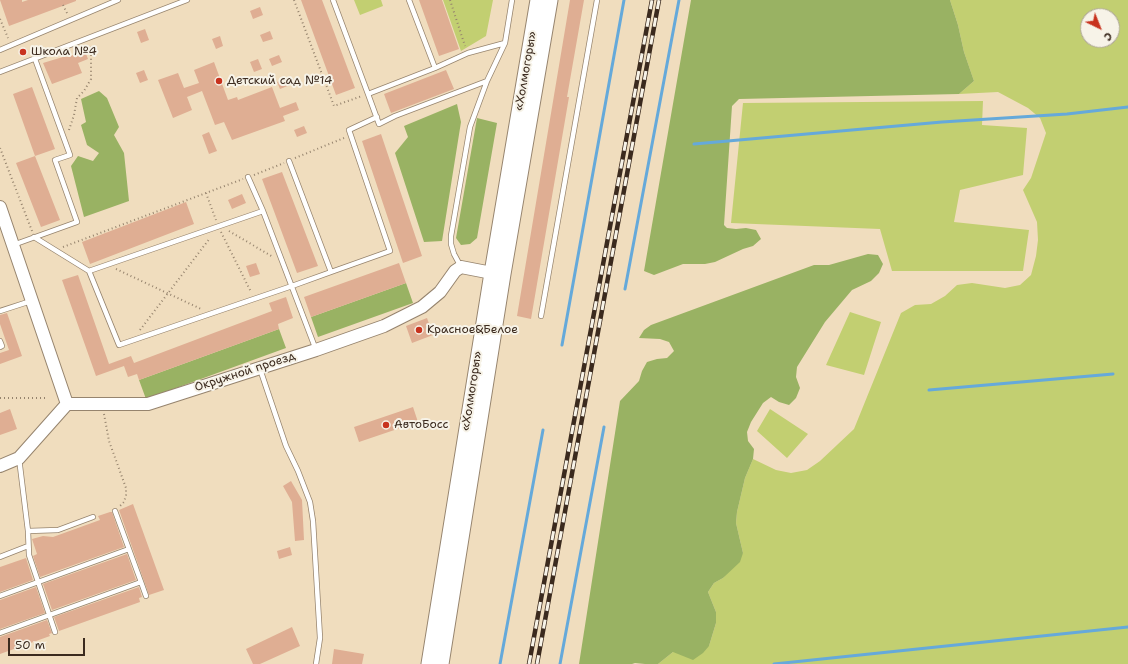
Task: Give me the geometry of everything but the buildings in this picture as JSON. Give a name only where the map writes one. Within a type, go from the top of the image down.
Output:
[{"type":"highway","name":"«Холмогоры»","points":[[429,664],[492,272],[538,0]]},
{"type":"highway","name":"«Холмогоры»","points":[[441,664],[503,274],[550,0]]},
{"type":"street","points":[[0,207],[67,404],[20,458],[0,466]]},
{"type":"street","points":[[461,266],[492,272]]},
{"type":"street","name":"Окружной проезд","points":[[67,404],[148,404],[316,350],[384,326],[422,307],[440,292],[455,271],[461,266]]},
{"type":"lane","points":[[0,50],[118,0]]},
{"type":"lane","points":[[0,72],[187,0]]},
{"type":"lane","points":[[333,0],[379,124],[395,116],[487,81]]},
{"type":"lane","points":[[409,0],[435,68]]},
{"type":"lane","points":[[461,266],[454,254],[451,244],[451,236],[470,127],[487,81],[505,42],[512,0]]},
{"type":"lane","points":[[541,316],[597,0]]},
{"type":"lane","points":[[368,94],[435,68],[468,53],[505,42]]},
{"type":"lane","points":[[13,245],[77,222],[55,160],[70,154],[35,59]]},
{"type":"lane","points":[[34,237],[89,271],[119,345],[292,286],[390,250],[349,130],[377,117]]},
{"type":"lane","points":[[289,161],[331,272]]},
{"type":"lane","points":[[248,177],[263,210],[316,350]]},
{"type":"lane","points":[[89,271],[263,210]]},
{"type":"lane","points":[[0,311],[32,300]]},
{"type":"lane","points":[[0,342],[2,346],[0,347]]},
{"type":"lane","points":[[260,368],[286,446],[310,502],[313,521],[320,638],[316,664]]},
{"type":"lane","points":[[20,458],[28,531],[29,555],[55,632]]},
{"type":"lane","points":[[115,511],[146,596]]},
{"type":"lane","points":[[28,531],[58,530],[94,517]]},
{"type":"lane","points":[[0,557],[28,546]]},
{"type":"lane","points":[[0,596],[129,549]]},
{"type":"lane","points":[[0,633],[141,582]]},
{"type":"path","points":[[294,0],[334,106],[368,94]]},
{"type":"path","points":[[450,0],[468,53]]},
{"type":"path","points":[[63,6],[69,16]]},
{"type":"path","points":[[0,19],[9,42]]},
{"type":"path","points":[[65,141],[74,115],[77,98],[84,91],[91,79],[92,37]]},
{"type":"path","points":[[55,250],[248,177],[351,135]]},
{"type":"path","points":[[0,148],[34,237]]},
{"type":"path","points":[[206,193],[218,226],[254,299]]},
{"type":"path","points":[[218,226],[235,234],[282,262]]},
{"type":"path","points":[[132,340],[218,226]]},
{"type":"path","points":[[108,264],[210,314]]},
{"type":"path","points":[[0,398],[48,398]]},
{"type":"path","points":[[103,404],[109,441],[126,488],[124,502],[115,511]]},
{"type":"green space","points":[[354,0],[381,0],[383,6],[360,15]]},
{"type":"green space","points":[[443,0],[493,0],[486,36],[461,51]]},
{"type":"green space","points":[[691,0],[950,0],[958,25],[964,52],[974,81],[959,94],[739,99],[732,106],[724,225],[727,228],[746,228],[756,230],[761,239],[753,246],[715,262],[705,264],[683,264],[654,275],[644,271]]},
{"type":"green space","points":[[950,0],[1128,0],[1128,664],[658,664],[673,652],[709,646],[716,623],[716,612],[708,592],[714,583],[723,578],[743,553],[736,523],[737,512],[745,478],[753,459],[776,470],[791,473],[807,470],[820,461],[854,429],[901,313],[915,305],[931,304],[945,296],[957,285],[972,283],[1005,288],[1020,285],[1031,275],[1038,240],[1037,222],[1023,190],[1031,178],[1046,133],[1040,118],[1028,108],[998,92],[959,94],[974,81],[964,52],[958,25]]},
{"type":"green space","points":[[99,91],[107,98],[119,127],[114,135],[124,153],[129,201],[84,217],[71,166],[78,156],[93,161],[99,153],[87,145],[81,125],[86,122],[81,99]]},
{"type":"green space","points":[[983,101],[982,125],[1027,128],[1023,175],[960,190],[954,222],[1029,230],[1023,271],[892,271],[880,229],[731,223],[743,103]]},
{"type":"green space","points":[[457,104],[461,122],[442,241],[424,242],[395,153],[408,137],[404,126]]},
{"type":"green space","points":[[477,118],[497,123],[477,238],[470,244],[461,245],[456,238]]},
{"type":"green space","points":[[868,254],[878,255],[883,264],[879,273],[871,281],[852,290],[825,322],[797,367],[796,377],[800,388],[796,398],[789,405],[779,402],[771,397],[763,403],[751,422],[747,432],[748,441],[754,449],[753,459],[745,478],[736,523],[743,553],[740,562],[723,578],[714,583],[708,592],[716,612],[716,623],[709,646],[703,653],[693,660],[673,652],[658,664],[579,664],[620,401],[639,381],[647,362],[667,358],[674,351],[669,342],[660,339],[639,338],[644,330],[651,325],[814,265],[829,265]]},
{"type":"green space","points":[[406,283],[413,303],[318,337],[311,317]]},
{"type":"green space","points":[[850,312],[881,322],[864,375],[826,365]]},
{"type":"green space","points":[[279,329],[286,348],[146,399],[139,380]]},
{"type":"green space","points":[[770,409],[808,434],[787,458],[757,431]]},
{"type":"waterway","points":[[562,345],[624,0]]},
{"type":"waterway","points":[[625,289],[679,0]]},
{"type":"waterway","points":[[694,144],[942,122],[1067,114],[1128,107]]},
{"type":"waterway","points":[[929,390],[1113,374]]},
{"type":"waterway","points":[[560,664],[604,427]]},
{"type":"waterway","points":[[500,664],[543,430]]},
{"type":"waterway","points":[[774,664],[1128,627]]},
{"type":"railway","points":[[529,664],[652,0]]},
{"type":"railway","points":[[537,664],[659,0]]},
{"type":"place","name":"Школа №4","points":[[23,52]]},
{"type":"place","name":"Детский сад №14","points":[[219,81]]},
{"type":"place","name":"Красное&Белое","points":[[419,330]]},
{"type":"place","name":"АвтоБосс","points":[[386,425]]}]
